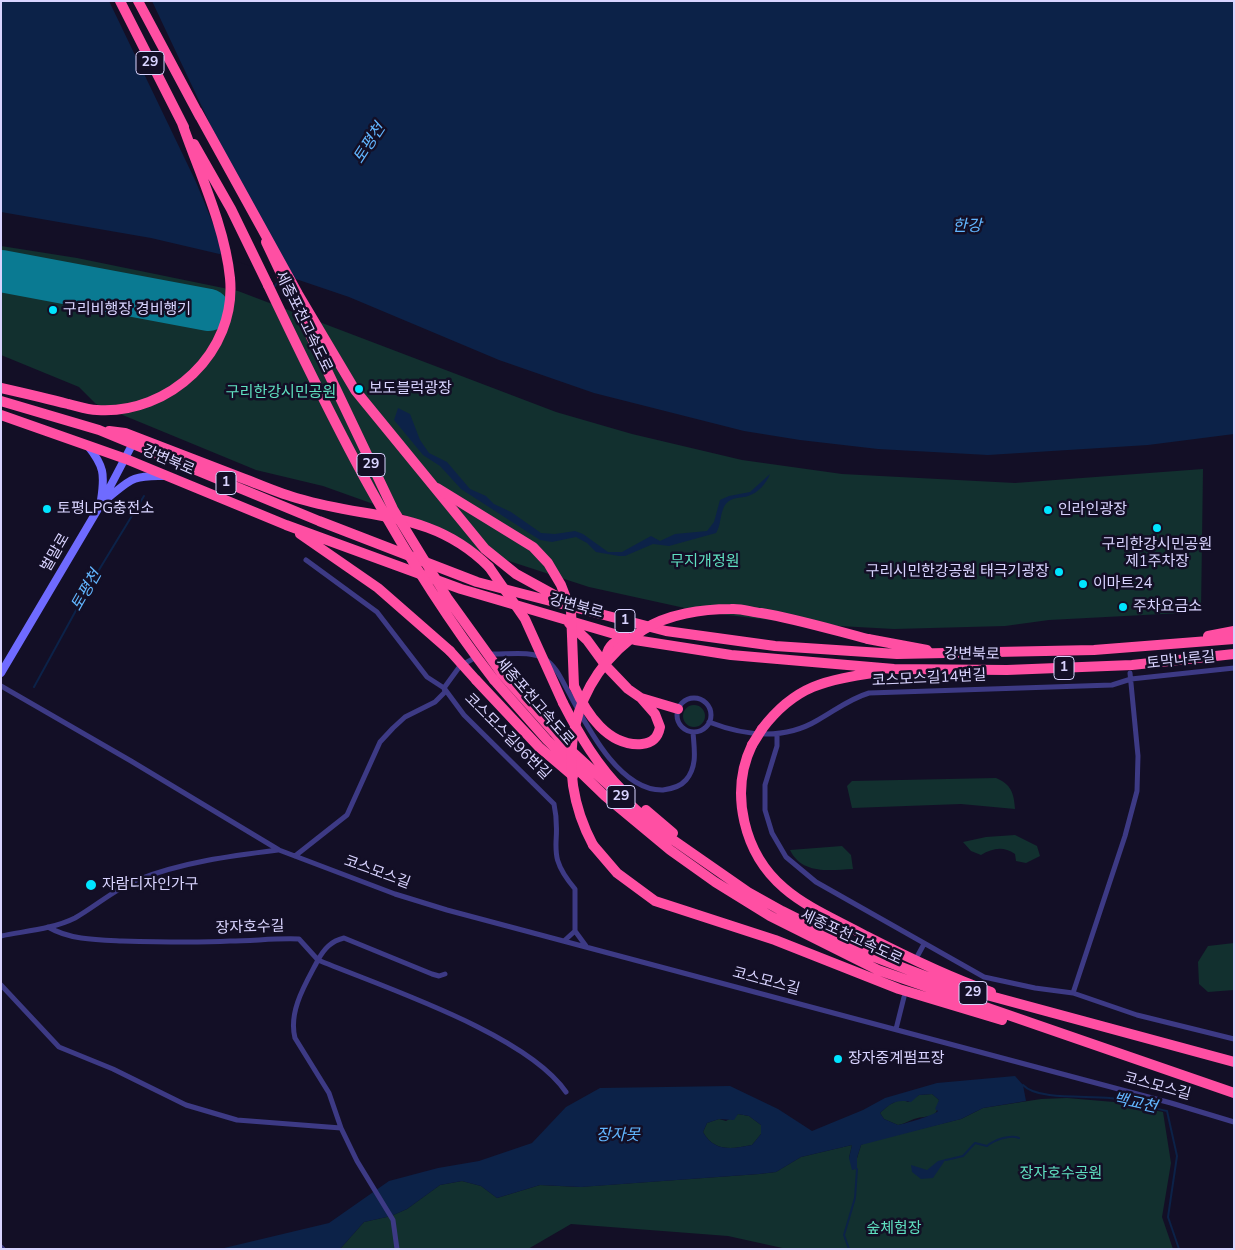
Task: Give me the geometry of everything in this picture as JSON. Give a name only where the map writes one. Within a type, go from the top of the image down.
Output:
[{"type":"highway","name":"세종포천고속도로","points":[[120,1],[182,123],[231,209],[307,365],[375,498],[446,616],[573,768],[638,824],[715,882],[778,920],[878,970],[1234,1093]]},
{"type":"highway","name":"세종포천고속도로","points":[[138,1],[266,242],[393,509],[498,677],[568,748],[656,828],[731,878],[748,892],[872,956],[946,984],[1234,1062]]},
{"type":"highway","points":[[197,111],[298,294],[355,390],[485,549],[516,574],[583,610]]},
{"type":"highway","points":[[1,388],[96,410],[130,409],[156,400],[179,386],[196,372],[209,354],[226,318],[231,297],[230,278],[220,235],[182,123]]},
{"type":"highway","name":"1","points":[[1,401],[99,430],[132,445]]},
{"type":"highway","name":"강변북로","points":[[1,415],[126,459],[286,525],[461,589],[635,640],[731,655],[894,669],[1007,670],[1132,665],[1234,654]]},
{"type":"highway","points":[[99,430],[125,433],[298,499],[338,509],[417,523],[438,530],[472,550],[489,567],[525,619],[563,703],[588,749],[608,775],[632,799],[731,878]]},
{"type":"highway","name":"강변북로","points":[[132,445],[440,568],[498,588],[666,631],[740,643],[869,653],[1038,652],[1234,639]]},
{"type":"highway","points":[[437,488],[526,543],[548,563],[561,585],[571,611],[574,686],[582,705],[602,728],[622,742],[634,744],[652,742],[660,726],[655,714],[641,698],[628,689],[606,666],[587,640],[567,621]]},
{"type":"highway","points":[[286,525],[378,588],[450,651],[539,747],[657,847],[715,882]]},
{"type":"highway","points":[[948,654],[868,639],[776,616],[733,608],[692,612],[644,629],[610,659],[585,696],[574,729],[570,762],[573,789],[579,814],[593,845],[609,866],[626,882],[664,905],[767,937],[899,989],[948,1005],[1049,1030]]},
{"type":"highway","points":[[1166,645],[1234,631]]},
{"type":"highway","points":[[606,666],[605,654],[614,641],[635,640]]},
{"type":"highway","points":[[894,669],[842,676],[812,687],[780,708],[762,729],[746,761],[742,787],[744,823],[760,861],[784,888],[824,913],[919,963],[1056,1015]]},
{"type":"highway","points":[[641,698],[678,709]]},
{"type":"street","points":[[88,445],[100,462],[104,473],[101,504]]},
{"type":"street","name":"벌말로","points":[[1,673],[101,504],[132,445]]},
{"type":"street","points":[[101,504],[132,478],[165,476]]},
{"type":"street","points":[[294,856],[347,815],[380,742],[405,717],[435,702],[445,692],[444,688],[427,677],[413,661],[388,624],[377,612],[306,560]]},
{"type":"street","name":"코스모스길96번길","points":[[575,931],[575,889],[563,875],[556,860],[554,844],[558,821],[554,804],[464,715],[444,688],[460,666],[482,654],[528,654],[544,658],[559,674],[600,746],[641,786],[655,790],[672,789],[686,781],[693,768],[694,732]]},
{"type":"street","name":"토막나루길","points":[[1130,676],[1234,668]]},
{"type":"street","points":[[1073,993],[1125,836],[1137,791],[1138,756],[1130,676]]},
{"type":"street","name":"코스모스길14번길","points":[[709,722],[742,733],[777,734],[804,727],[836,707],[869,693],[1112,685],[1130,676]]},
{"type":"street","name":"코스모스길","points":[[1,686],[131,760],[279,850],[395,894],[447,910],[1171,1103],[1234,1122]]},
{"type":"street","points":[[688,699],[702,700],[711,712],[709,722],[703,730],[694,732],[686,730],[679,725],[676,717],[678,709],[688,699]]},
{"type":"street","points":[[777,734],[777,746],[765,785],[765,810],[772,833],[786,857],[816,882],[984,977],[1035,988],[1073,993],[1137,1015],[1234,1039]]},
{"type":"street","points":[[1,936],[48,928],[74,919],[135,881],[158,872],[199,860],[279,850]]},
{"type":"street","name":"장자호수길","points":[[48,928],[55,932],[90,940],[157,942],[232,941],[268,938],[299,939],[318,960]]},
{"type":"street","points":[[564,941],[575,931],[586,947]]},
{"type":"street","points":[[398,1249],[392,1218],[357,1161],[341,1128],[329,1093],[296,1038],[293,1029],[297,1006],[318,960],[328,946],[337,940],[344,938],[432,974],[439,976],[445,974]]},
{"type":"street","points":[[918,955],[924,944]]},
{"type":"street","points":[[318,960],[478,1027],[528,1055],[559,1081],[566,1092]]},
{"type":"street","points":[[1,985],[59,1047],[113,1069],[186,1105],[237,1120],[341,1128]]},
{"type":"street","points":[[896,1029],[904,997]]},
{"type":"green space","name":"구리한강시민공원","points":[[1,246],[77,258],[238,291],[556,412],[632,434],[742,460],[842,474],[1015,483],[1203,469],[1201,612],[1049,620],[1005,626],[894,629],[802,624],[703,612],[589,587],[475,550],[435,526],[323,486],[256,470],[96,404],[79,387],[1,355]]},
{"type":"green space","points":[[694,705],[702,708],[705,716],[702,724],[694,727],[686,724],[683,716],[686,708]]},
{"type":"green space","points":[[996,778],[1005,783],[1011,790],[1015,809],[961,804],[852,808],[847,786],[852,781]]},
{"type":"green space","points":[[1015,835],[1037,846],[1040,856],[1026,863],[1016,861],[1015,854],[1002,849],[994,849],[981,855],[971,851],[963,842],[986,837]]},
{"type":"green space","points":[[842,846],[851,855],[853,869],[826,870],[809,867],[795,858],[790,850]]},
{"type":"green space","points":[[1234,943],[1234,990],[1208,992],[1199,984],[1198,962],[1208,946]]},
{"type":"green space","points":[[932,1094],[939,1100],[938,1107],[932,1116],[914,1119],[898,1125],[884,1119],[880,1113],[889,1105],[901,1099],[908,1102],[919,1095]]},
{"type":"green space","name":"장자호수공원","points":[[1067,1098],[1114,1102],[1163,1112],[1171,1163],[1162,1217],[1173,1249],[787,1249],[728,1236],[571,1224],[528,1249],[340,1249],[364,1222],[391,1216],[407,1209],[440,1185],[462,1181],[481,1186],[497,1198],[540,1185],[579,1187],[759,1174],[776,1172],[801,1157],[852,1145],[849,1158],[857,1169],[857,1158],[861,1145],[867,1142],[961,1119],[983,1108],[1041,1099]]},
{"type":"green space","points":[[738,1114],[749,1116],[761,1125],[761,1134],[752,1145],[724,1148],[712,1143],[703,1132],[707,1123],[719,1119],[726,1121]]},
{"type":"water","name":"한강","points":[[1,1],[1234,1],[1234,434],[1148,445],[988,455],[878,449],[744,431],[594,393],[499,360],[349,297],[228,256],[151,238],[1,212]]},
{"type":"water","points":[[398,408],[410,414],[420,440],[429,453],[447,462],[470,489],[486,496],[494,504],[511,512],[541,533],[555,534],[575,531],[583,534],[608,552],[622,552],[651,536],[660,541],[675,534],[707,531],[714,522],[720,500],[729,496],[750,492],[770,474],[764,485],[755,493],[736,498],[726,504],[716,533],[669,546],[653,544],[625,556],[596,552],[587,543],[576,537],[552,542],[540,540],[461,489],[440,466],[423,455],[394,420]]},
{"type":"water","name":"장자못","points":[[1015,1076],[1023,1085],[1026,1101],[983,1108],[961,1119],[861,1145],[857,1158],[857,1169],[852,1170],[849,1158],[852,1145],[801,1157],[776,1172],[759,1174],[581,1187],[540,1185],[497,1198],[481,1186],[462,1181],[440,1185],[407,1209],[391,1216],[364,1222],[340,1249],[220,1249],[329,1223],[389,1181],[438,1168],[479,1161],[532,1143],[566,1107],[600,1088],[730,1086],[778,1109],[812,1131],[863,1110],[885,1098],[937,1083]],"holes":[[[932,1094],[939,1100],[935,1109],[938,1111],[926,1117],[898,1125],[884,1119],[880,1113],[894,1103],[901,1101],[911,1102],[919,1095]],[[738,1114],[749,1116],[761,1125],[761,1134],[752,1145],[724,1148],[712,1143],[703,1132],[707,1123],[719,1119],[734,1120]]]},
{"type":"water","points":[[946,1159],[933,1178],[921,1179],[912,1172],[911,1165],[927,1170],[938,1161]]},
{"type":"pier","points":[[109,1],[152,1],[268,247],[286,278],[227,258],[196,182]]},
{"type":"waterway","name":"토평천","points":[[275,286],[280,278]]},
{"type":"waterway","name":"토평천","points":[[34,687],[91,583],[144,496]]},
{"type":"waterway","name":"백교천","points":[[1023,1085],[1030,1090],[1040,1093],[1117,1099],[1167,1111],[1177,1156],[1168,1217],[1179,1249]]},
{"type":"waterway","points":[[946,1160],[963,1156],[975,1143],[987,1146],[1002,1138],[1019,1138]]},
{"type":"waterway","points":[[849,1249],[844,1235],[855,1198],[857,1169]]},
{"type":"runway","points":[[1,271],[209,310]]},
{"type":"place","name":"구리비행장 경비행기","points":[[53,310]]},
{"type":"place","name":"보도블럭광장","points":[[359,389]]},
{"type":"place","name":"토평LPG충전소","points":[[47,509]]},
{"type":"place","name":"인라인광장","points":[[1048,510]]},
{"type":"place","name":"구리한강시민공원 제1주차장","points":[[1157,528]]},
{"type":"place","name":"구리시민한강공원 태극기광장","points":[[1059,572]]},
{"type":"place","name":"이마트24","points":[[1083,584]]},
{"type":"place","name":"주차요금소","points":[[1123,607]]},
{"type":"place","name":"자람디자인가구","points":[[91,885]]},
{"type":"place","name":"장자중계펌프장","points":[[838,1059]]},
{"type":"park label","name":"무지개정원","points":[[705,562]]},
{"type":"park label","name":"숲체험장","points":[[894,1229]]}]
